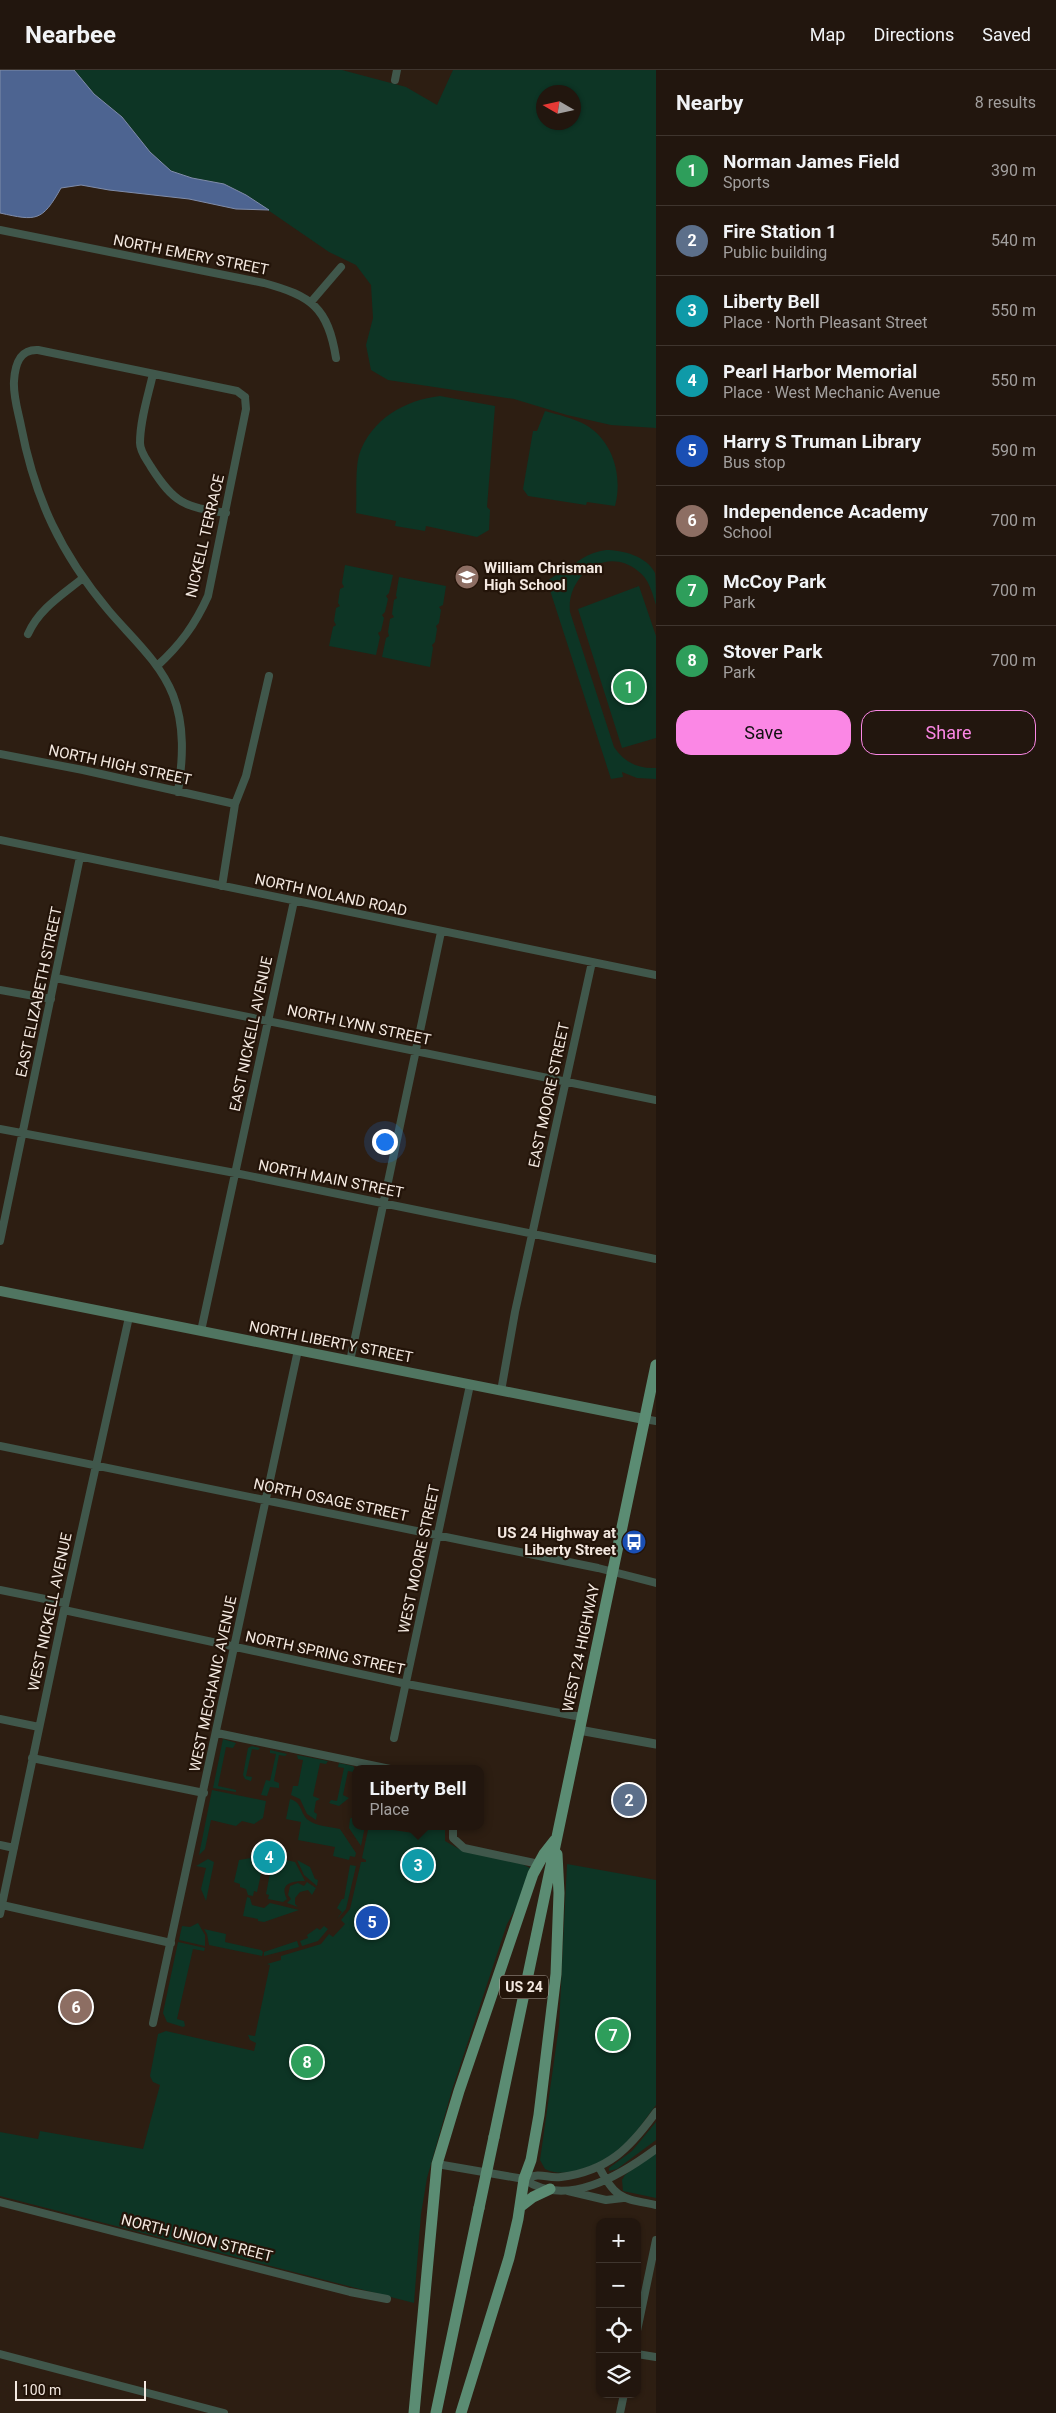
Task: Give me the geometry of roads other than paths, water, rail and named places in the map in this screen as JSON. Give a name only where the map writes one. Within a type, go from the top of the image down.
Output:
[{"type":"main road","name":"NORTH LIBERTY STREET","points":[[0,1291],[644,1419]]},
{"type":"main road","name":"US 24","points":[[612,1572],[656,1365]]},
{"type":"main road","name":"WEST 24 HIGHWAY","points":[[579,1730],[612,1572]]},
{"type":"main road","name":"US 24","points":[[436,2413],[579,1730]]},
{"type":"main road","points":[[414,2413],[437,2164],[462,2082],[538,1864],[556,1838]]},
{"type":"main road","points":[[461,2413],[490,2326],[520,2207],[524,2179],[531,2160],[540,2115],[555,1983],[559,1893],[556,1838]]},
{"type":"main road","points":[[520,2207],[533,2197],[550,2189]]},
{"type":"street","points":[[395,80],[396,70]]},
{"type":"street","name":"NORTH EMERY STREET","points":[[0,230],[291,290],[311,302],[328,324],[336,358]]},
{"type":"street","points":[[311,302],[341,267]]},
{"type":"street","points":[[178,792],[183,760],[180,721],[173,694],[157,666],[83,578],[46,514],[26,453],[14,390],[17,362],[23,353],[30,349],[38,350],[237,391],[245,397],[252,393]]},
{"type":"street","points":[[153,374],[141,434],[140,445],[142,452],[156,474],[178,501],[189,506],[226,513]]},
{"type":"street","name":"NICKELL TERRACE","points":[[157,666],[175,649],[198,618],[208,596],[246,410],[245,397]]},
{"type":"street","points":[[28,634],[34,621],[45,608],[83,578]]},
{"type":"street","points":[[222,886],[235,804],[246,776],[269,676]]},
{"type":"street","name":"NORTH HIGH STREET","points":[[0,754],[84,770],[235,804]]},
{"type":"street","name":"NORTH NOLAND ROAD","points":[[0,840],[656,975]]},
{"type":"street","name":"EAST ELIZABETH STREET","points":[[0,1241],[80,857]]},
{"type":"street","name":"EAST NICKELL AVENUE","points":[[235,1173],[294,901]]},
{"type":"street","points":[[350,1361],[441,932]]},
{"type":"street","name":"EAST MOORE STREET","points":[[533,1234],[592,962]]},
{"type":"street","name":"NORTH LYNN STREET","points":[[56,978],[656,1100]]},
{"type":"street","points":[[0,990],[51,999]]},
{"type":"street","name":"NORTH MAIN STREET","points":[[0,1129],[235,1173],[656,1259]]},
{"type":"street","points":[[201,1331],[235,1173]]},
{"type":"street","points":[[501,1391],[533,1234]]},
{"type":"street","name":"WEST NICKELL AVENUE","points":[[1,1910],[64,1607],[129,1317]]},
{"type":"street","name":"WEST MECHANIC AVENUE","points":[[153,2023],[298,1350]]},
{"type":"street","name":"WEST MOORE STREET","points":[[394,1738],[470,1384]]},
{"type":"street","name":"NORTH LIBERTY STREET","points":[[644,1419],[656,1421]]},
{"type":"street","name":"NORTH OSAGE STREET","points":[[0,1446],[612,1572],[656,1583]]},
{"type":"street","name":"NORTH SPRING STREET","points":[[0,1590],[235,1648],[407,1684],[581,1717]]},
{"type":"street","points":[[0,1719],[39,1727]]},
{"type":"street","points":[[579,1730],[656,1744]]},
{"type":"street","points":[[217,1733],[371,1765]]},
{"type":"street","points":[[32,1758],[204,1793]]},
{"type":"street","points":[[453,1830],[453,1838],[464,1848],[538,1864]]},
{"type":"street","points":[[0,1845],[14,1848]]},
{"type":"street","points":[[1,1910],[171,1943]]},
{"type":"street","points":[[524,2179],[536,2174],[557,2178],[578,2175],[599,2167],[619,2156],[637,2138],[656,2112]]},
{"type":"street","points":[[564,2190],[586,2187],[620,2174],[656,2149]]},
{"type":"street","points":[[437,2164],[524,2179],[536,2187],[564,2190],[606,2200],[623,2198],[656,2205]]},
{"type":"street","points":[[599,2167],[615,2193],[623,2198]]},
{"type":"street","name":"NORTH UNION STREET","points":[[0,2202],[350,2292],[387,2299]]},
{"type":"street","points":[[641,2312],[656,2240]]},
{"type":"street","points":[[0,2354],[224,2413]]},
{"type":"street","points":[[641,2355],[656,2357]]},
{"type":"street","points":[[620,2413],[623,2398]]},
{"type":"water","points":[[0,70],[74,70],[94,94],[122,117],[150,152],[171,171],[192,178],[224,184],[269,210],[236,209],[189,199],[81,185],[61,188],[49,207],[37,216],[30,218],[0,213]]},
{"type":"place","name":"William Chrisman High School","points":[[467,577]]},
{"type":"place","name":"Norman James Field","points":[[629,687]]},
{"type":"place","name":"US 24 Highway at Liberty Street","points":[[634,1542]]},
{"type":"place","name":"Fire Station 1","points":[[629,1800]]},
{"type":"place","name":"Pearl Harbor Memorial","points":[[269,1857]]},
{"type":"place","name":"Liberty Bell","points":[[418,1865]]},
{"type":"place","name":"Harry S Truman Library","points":[[372,1922]]},
{"type":"place","name":"Independence Academy","points":[[76,2007]]},
{"type":"place","name":"McCoy Park","points":[[613,2035]]},
{"type":"place","name":"Stover Park","points":[[307,2062]]}]
